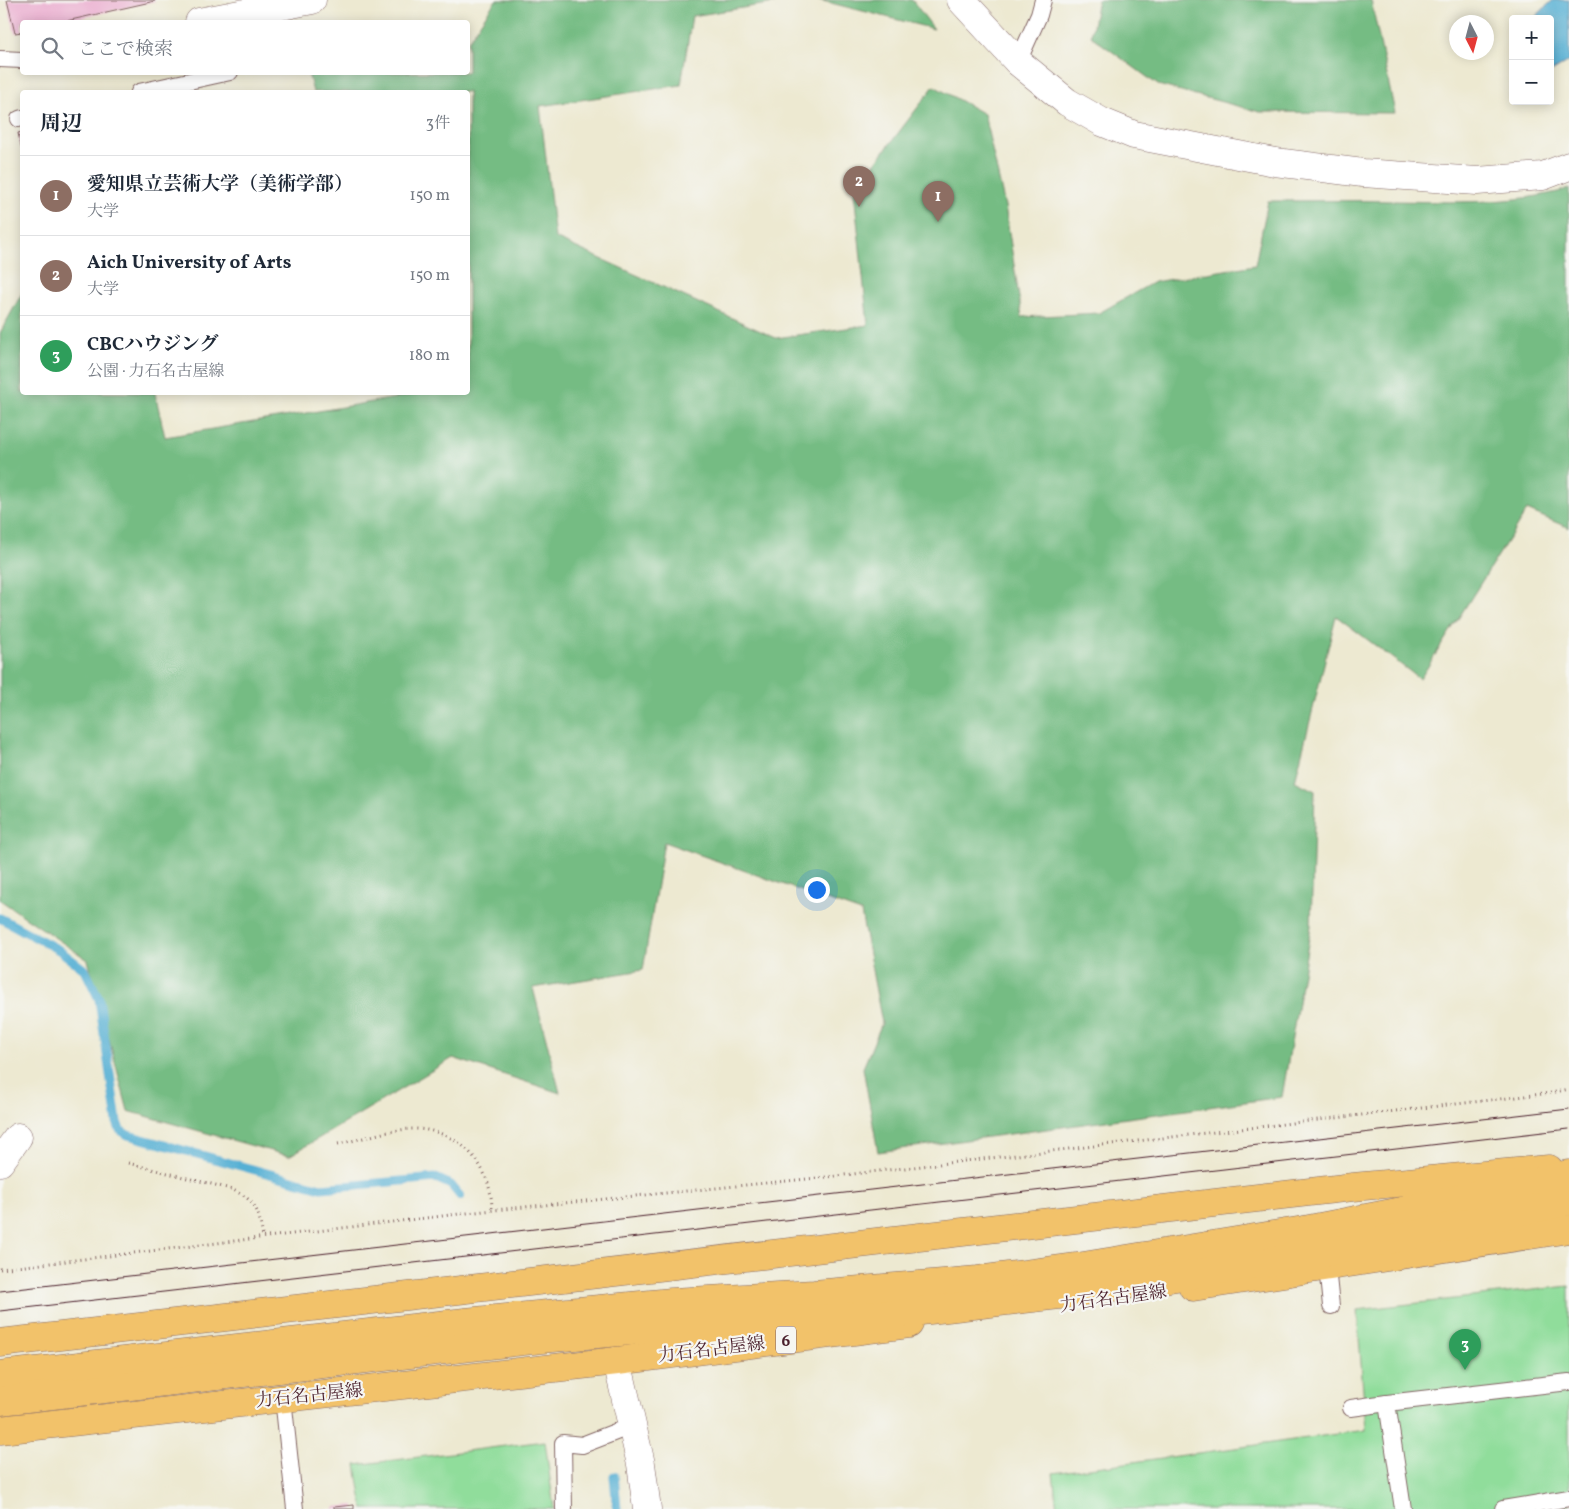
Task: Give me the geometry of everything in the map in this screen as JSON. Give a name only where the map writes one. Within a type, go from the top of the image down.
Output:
[{"type":"main road","points":[[0,1343],[1353,1187],[1569,1167]]},
{"type":"main road","points":[[0,1401],[466,1334],[672,1302],[893,1288],[978,1280],[1077,1267],[1304,1230],[1402,1211],[1569,1174]]},
{"type":"main road","points":[[0,1375],[466,1334],[609,1332],[895,1314],[1077,1293],[1312,1255],[1569,1201]]},
{"type":"main road","name":"力石名古屋線","points":[[0,1430],[617,1361],[1062,1306],[1569,1229]]},
{"type":"street","points":[[220,20],[240,18],[273,4],[312,0]]},
{"type":"street","points":[[961,0],[1018,62],[1067,102],[1102,122],[1134,135],[1275,162],[1363,173],[1477,180],[1543,176],[1569,166]]},
{"type":"street","points":[[0,1162],[18,1137]]},
{"type":"street","points":[[617,1361],[641,1464],[647,1509]]},
{"type":"lane","points":[[1018,62],[1043,0]]},
{"type":"lane","points":[[0,59],[20,60]]},
{"type":"lane","points":[[148,90],[216,75]]},
{"type":"lane","points":[[1327,1267],[1331,1306]]},
{"type":"lane","points":[[1351,1408],[1569,1382]]},
{"type":"lane","points":[[283,1398],[295,1509]]},
{"type":"lane","points":[[1387,1403],[1403,1509]]},
{"type":"lane","points":[[564,1509],[563,1443],[582,1445],[631,1426]]},
{"type":"lane","points":[[1503,1509],[1569,1498]]},
{"type":"path","points":[[0,1269],[492,1210],[836,1176],[1532,1095],[1569,1089]]},
{"type":"path","points":[[338,1144],[401,1130],[433,1131],[448,1136],[464,1147],[479,1164],[488,1182],[492,1198],[492,1210]]},
{"type":"path","points":[[128,1163],[231,1189],[246,1196],[254,1204],[260,1219],[263,1237]]},
{"type":"green space","points":[[496,0],[793,0],[692,16],[681,85],[540,106],[555,238],[776,338],[868,325],[854,191],[934,86],[984,114],[1005,206],[1022,317],[1099,313],[1154,282],[1255,265],[1268,201],[1482,201],[1526,198],[1569,189],[1569,528],[1527,510],[1420,679],[1336,616],[1295,781],[1315,791],[1311,926],[1282,1097],[878,1152],[863,1068],[882,1023],[861,912],[664,842],[643,970],[533,988],[560,1093],[453,1058],[289,1156],[128,1111],[88,960],[0,900],[0,333],[20,297],[20,395],[155,395],[165,437],[413,395],[470,395],[470,90],[312,90],[309,75],[470,75],[470,38]]},
{"type":"green space","points":[[819,0],[912,0],[934,29]]},
{"type":"green space","points":[[1098,0],[1371,0],[1395,113],[1260,112],[1158,85],[1091,36]]},
{"type":"green space","points":[[1569,1286],[1569,1509],[1057,1509],[1053,1473],[1366,1430],[1357,1310]]},
{"type":"green space","points":[[545,1441],[554,1509],[363,1509],[356,1465]]},
{"type":"water","points":[[1553,0],[1569,0],[1569,61],[1554,70],[1554,15],[1537,15]]},
{"type":"building","points":[[7,0],[155,0],[71,20],[20,20],[20,32],[15,33]]},
{"type":"building","points":[[354,1505],[354,1509],[334,1509],[334,1507]]},
{"type":"waterway","points":[[0,918],[59,950],[85,970],[99,999],[117,1122],[120,1130],[128,1135],[321,1188],[436,1178],[451,1185],[460,1196]]},
{"type":"waterway","points":[[614,1476],[617,1509]]},
{"type":"tram line","points":[[0,1291],[1569,1109]]},
{"type":"tram line","points":[[0,1311],[1569,1129]]},
{"type":"place","name":"Aich University of Arts","points":[[859,207]]},
{"type":"place","name":"愛知県立芸術大学（美術学部）","points":[[938,222]]},
{"type":"place","name":"CBCハウジング","points":[[1465,1370]]}]
